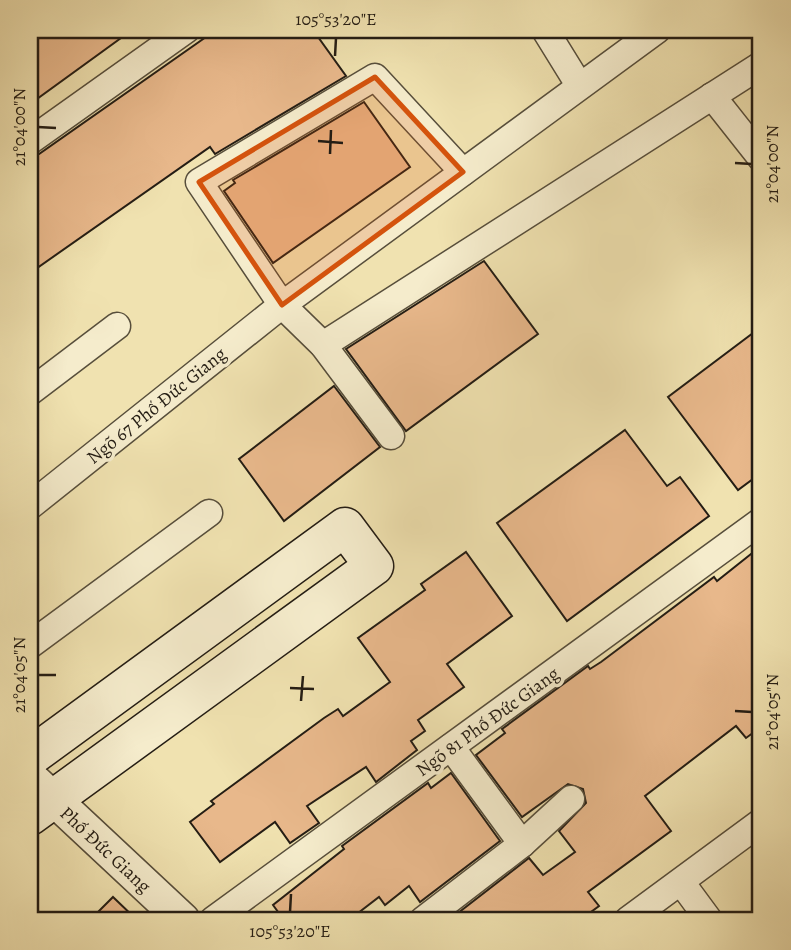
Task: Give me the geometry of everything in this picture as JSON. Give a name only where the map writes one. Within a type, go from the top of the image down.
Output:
[{"type":"main road","points":[[30,757],[345,527],[374,566],[37,797]]},
{"type":"street","points":[[30,141],[186,30]]},
{"type":"street","points":[[545,30],[579,85]]},
{"type":"street","name":"Ngõ 67 Phố Đức Giang","points":[[30,506],[282,305],[657,30]]},
{"type":"street","points":[[323,345],[761,65]]},
{"type":"street","points":[[391,436],[323,345],[282,305],[199,182],[375,77],[463,172]]},
{"type":"street","points":[[712,96],[761,158]]},
{"type":"street","points":[[30,392],[117,326]]},
{"type":"street","points":[[30,645],[209,513]]},
{"type":"street","name":"Ngõ 81 Phố Đức Giang","points":[[213,920],[761,521]]},
{"type":"street","points":[[452,747],[522,844]]},
{"type":"street","name":"Phố Đức Giang","points":[[37,797],[183,920]]},
{"type":"street","points":[[423,920],[522,844],[571,799]]},
{"type":"street","points":[[628,920],[761,822]]},
{"type":"street","points":[[681,881],[709,920]]},
{"type":"highlighted area","points":[[375,77],[463,172],[282,305],[199,182]]},
{"type":"building","points":[[30,30],[132,30],[30,104]]},
{"type":"building","points":[[216,30],[313,30],[346,76],[215,154],[210,147],[30,273],[30,156],[39,154]]},
{"type":"building","points":[[364,102],[410,167],[273,263],[224,191],[235,183],[233,180]]},
{"type":"building","points":[[484,261],[538,334],[406,431],[346,349]]},
{"type":"building","points":[[761,327],[761,473],[738,490],[668,397]]},
{"type":"building","points":[[334,386],[380,447],[284,521],[239,459]]},
{"type":"building","points":[[625,430],[667,486],[680,477],[709,516],[567,621],[497,523]]},
{"type":"building","points":[[761,546],[761,727],[746,738],[736,726],[645,796],[671,831],[588,892],[599,906],[580,920],[449,920],[529,858],[543,875],[575,852],[559,831],[586,803],[583,789],[568,784],[522,817],[476,755],[505,733],[502,729],[588,666],[590,669],[601,662],[714,577],[717,581]]},
{"type":"building","points":[[466,552],[512,616],[447,664],[464,687],[418,720],[425,731],[411,741],[417,750],[376,782],[366,767],[307,806],[319,823],[290,843],[275,822],[220,862],[190,822],[214,804],[211,801],[324,718],[338,709],[343,716],[390,682],[358,638],[425,590],[421,584]]},
{"type":"building","points":[[451,773],[500,841],[420,902],[409,886],[385,905],[379,897],[349,920],[284,920],[273,905],[344,849],[342,846],[428,783],[431,788]]},
{"type":"building","points":[[113,897],[137,920],[90,920]]}]
